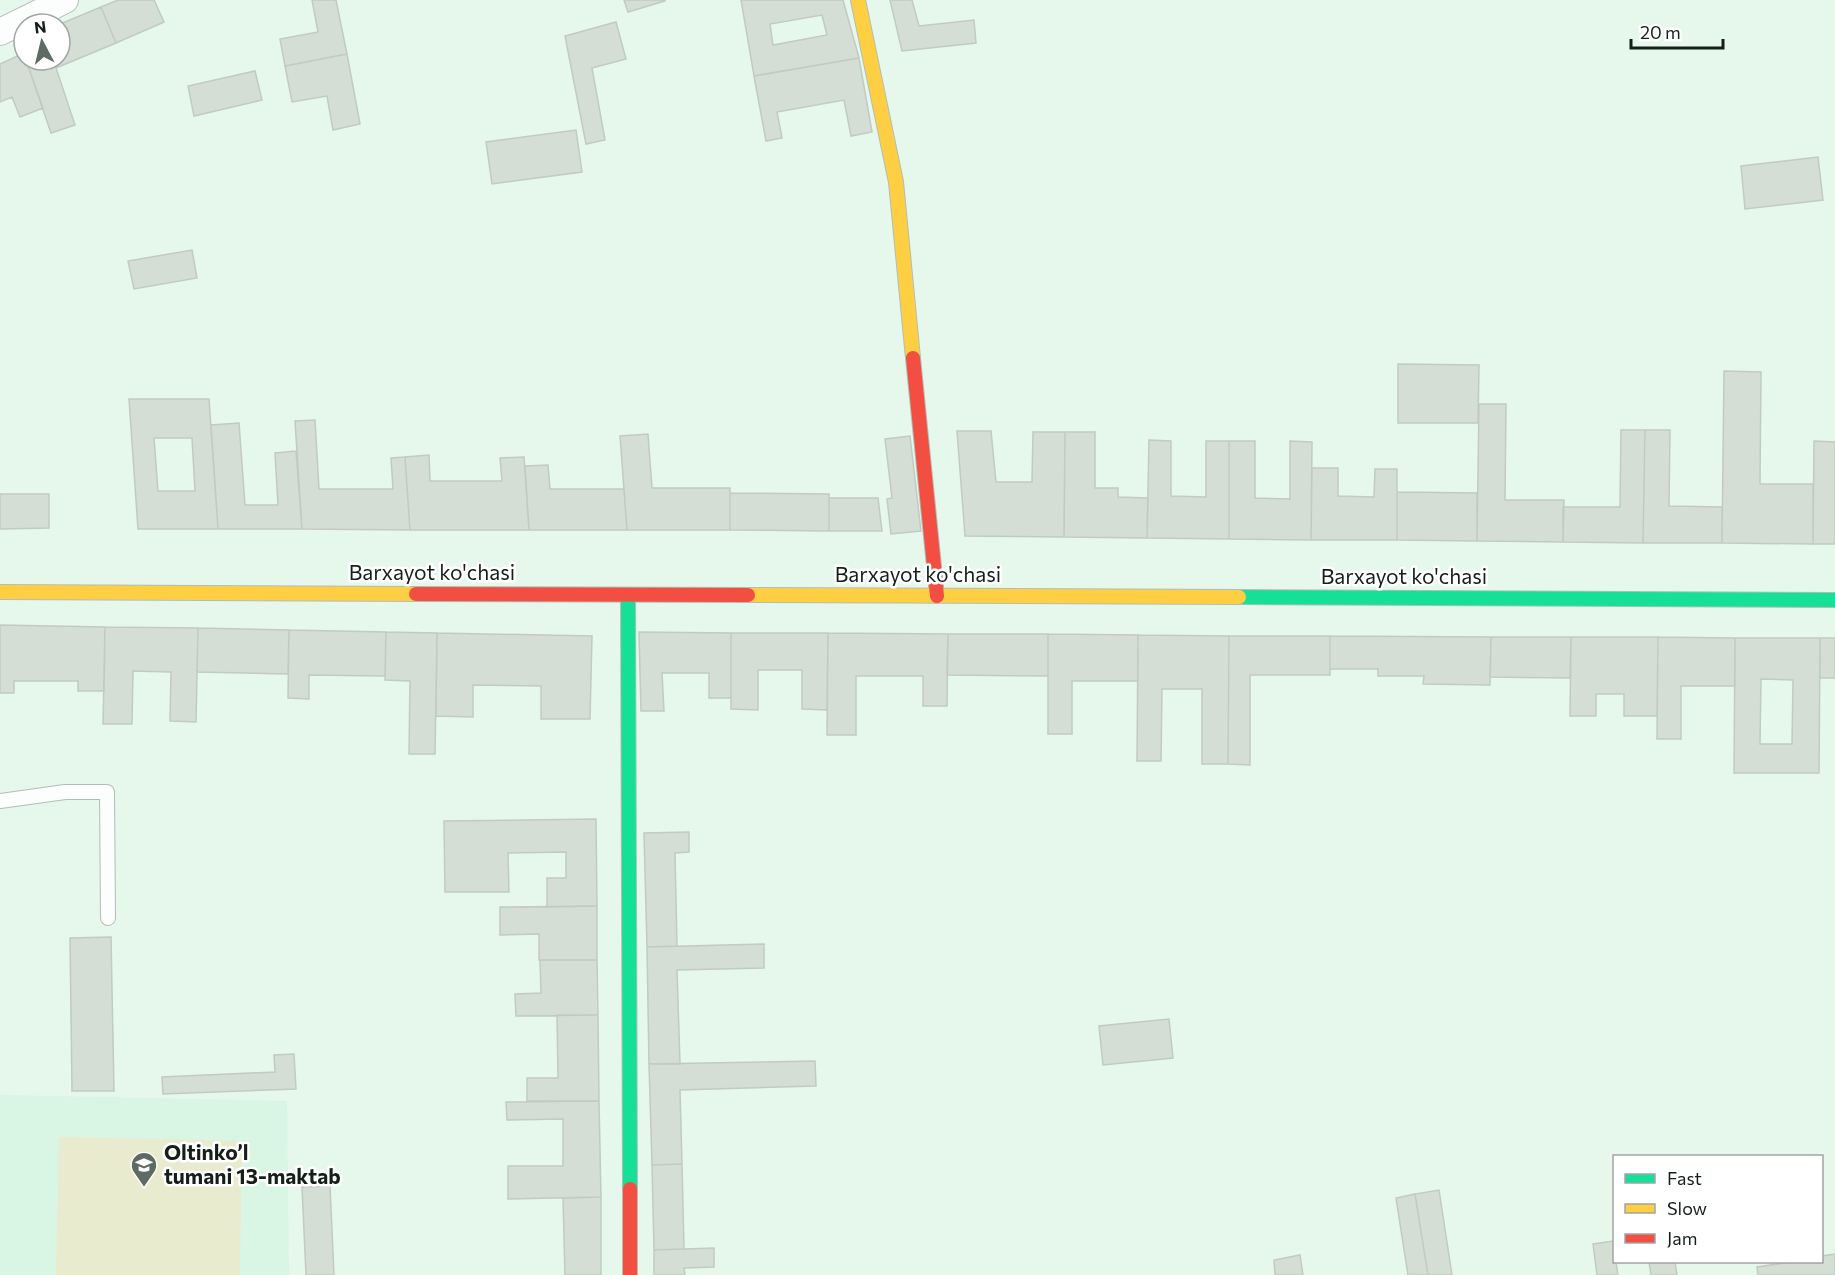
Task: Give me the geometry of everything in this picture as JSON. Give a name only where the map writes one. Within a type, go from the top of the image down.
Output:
[{"type":"street","points":[[0,32],[65,0]]},
{"type":"street","points":[[858,0],[896,182],[937,596]]},
{"type":"street","name":"Barxayot ko'chasi","points":[[0,592],[1835,600]]},
{"type":"street","points":[[628,595],[630,1275]]},
{"type":"lane","points":[[0,801],[65,792],[107,792],[108,918]]},
{"type":"shaded area","name":"Oltinko’l tumani 13-maktab","points":[[0,1095],[287,1101],[289,1275],[0,1275]]},
{"type":"shaded area","points":[[59,1137],[242,1141],[240,1275],[56,1275]]},
{"type":"building","points":[[118,0],[154,0],[164,22],[116,43],[101,7]]},
{"type":"building","points":[[312,0],[336,0],[347,54],[285,66],[280,39],[318,32]]},
{"type":"building","points":[[624,0],[665,0],[665,1],[628,12]]},
{"type":"building","points":[[741,0],[843,0],[859,58],[754,76]],"holes":[[[822,15],[827,35],[773,45],[770,24]]]},
{"type":"building","points":[[890,0],[912,0],[919,26],[974,20],[976,43],[902,51]]},
{"type":"building","points":[[101,7],[116,43],[72,61],[72,19]]},
{"type":"building","points":[[616,22],[626,59],[592,68],[605,140],[586,144],[565,36]]},
{"type":"building","points":[[347,54],[360,124],[333,130],[327,96],[292,102],[285,66]]},
{"type":"building","points":[[12,58],[12,72],[30,72],[43,108],[20,117],[12,97],[0,102],[0,64]]},
{"type":"building","points":[[859,58],[872,132],[851,136],[844,100],[777,112],[782,138],[766,141],[754,76]]},
{"type":"building","points":[[255,71],[262,100],[194,116],[188,86]]},
{"type":"building","points":[[30,72],[57,72],[75,125],[51,133]]},
{"type":"building","points":[[576,130],[582,172],[492,184],[486,142]]},
{"type":"building","points":[[1818,157],[1823,200],[1745,209],[1741,166]]},
{"type":"building","points":[[192,250],[197,278],[134,289],[128,261]]},
{"type":"building","points":[[1398,364],[1479,365],[1478,423],[1398,423]]},
{"type":"building","points":[[1724,371],[1761,372],[1760,484],[1813,484],[1813,544],[1722,543]]},
{"type":"building","points":[[129,399],[209,399],[218,529],[138,529]],"holes":[[[154,438],[192,438],[195,491],[158,491]]]},
{"type":"building","points":[[1479,404],[1506,404],[1505,500],[1564,500],[1563,542],[1477,541]]},
{"type":"building","points":[[315,420],[319,489],[393,489],[391,458],[405,457],[410,530],[302,529],[295,421]]},
{"type":"building","points":[[239,423],[245,505],[278,505],[275,453],[296,451],[302,529],[218,529],[211,425]]},
{"type":"building","points":[[1621,430],[1645,430],[1643,543],[1563,542],[1563,507],[1620,507]]},
{"type":"building","points":[[1645,430],[1670,430],[1669,506],[1722,507],[1722,543],[1643,543]]},
{"type":"building","points":[[957,431],[991,431],[996,482],[1032,482],[1033,432],[1065,432],[1064,537],[965,536]]},
{"type":"building","points":[[1065,432],[1095,432],[1095,488],[1118,488],[1118,497],[1148,498],[1147,538],[1064,537]]},
{"type":"building","points":[[648,434],[652,488],[730,488],[730,530],[627,530],[620,436]]},
{"type":"building","points":[[910,436],[921,531],[891,534],[887,499],[892,498],[885,439]]},
{"type":"building","points":[[1149,440],[1171,441],[1171,496],[1206,497],[1206,441],[1229,441],[1229,539],[1147,538]]},
{"type":"building","points":[[1229,441],[1255,441],[1255,498],[1290,499],[1290,441],[1312,442],[1311,540],[1229,539]]},
{"type":"building","points":[[1814,441],[1835,442],[1835,544],[1813,544]]},
{"type":"building","points":[[429,455],[430,481],[502,481],[500,458],[524,457],[529,530],[410,530],[405,457]]},
{"type":"building","points":[[548,465],[550,489],[624,489],[627,530],[529,530],[525,466]]},
{"type":"building","points":[[1312,468],[1338,468],[1338,496],[1374,497],[1375,469],[1397,469],[1397,540],[1311,540]]},
{"type":"building","points":[[1397,492],[1477,493],[1477,541],[1397,540]]},
{"type":"building","points":[[730,493],[829,494],[829,531],[730,530]]},
{"type":"building","points":[[0,494],[49,494],[49,528],[0,529]]},
{"type":"building","points":[[829,498],[878,498],[882,531],[829,531]]},
{"type":"building","points":[[0,625],[105,627],[104,691],[78,691],[78,681],[14,681],[14,693],[0,693]]},
{"type":"building","points":[[105,627],[198,628],[196,722],[170,721],[171,672],[133,671],[132,724],[103,724]]},
{"type":"building","points":[[198,628],[289,630],[288,674],[197,672]]},
{"type":"building","points":[[289,630],[386,632],[385,676],[309,675],[309,699],[288,698]]},
{"type":"building","points":[[386,632],[437,633],[435,754],[409,754],[410,681],[385,680]]},
{"type":"building","points":[[639,632],[731,633],[731,698],[709,698],[709,673],[662,673],[664,711],[641,711]]},
{"type":"building","points":[[437,633],[592,636],[590,719],[541,719],[541,686],[473,685],[473,717],[436,716]]},
{"type":"building","points":[[731,633],[828,633],[827,710],[802,709],[802,670],[758,670],[758,710],[731,709]]},
{"type":"building","points":[[828,633],[948,634],[947,706],[923,706],[923,676],[856,676],[856,735],[827,735]]},
{"type":"building","points":[[948,634],[1048,634],[1048,676],[947,675]]},
{"type":"building","points":[[1048,634],[1138,635],[1138,681],[1072,681],[1072,734],[1048,734]]},
{"type":"building","points":[[1138,635],[1229,636],[1228,764],[1202,764],[1202,689],[1162,689],[1161,761],[1137,761]]},
{"type":"building","points":[[1229,636],[1330,636],[1330,675],[1250,675],[1250,765],[1228,764]]},
{"type":"building","points":[[1330,636],[1491,637],[1490,685],[1423,684],[1424,676],[1378,676],[1378,669],[1330,669]]},
{"type":"building","points":[[1491,637],[1571,637],[1570,678],[1490,677]]},
{"type":"building","points":[[1571,637],[1658,637],[1657,716],[1624,716],[1624,694],[1596,694],[1596,716],[1570,716]]},
{"type":"building","points":[[1658,637],[1735,638],[1735,686],[1681,686],[1681,739],[1657,739]]},
{"type":"building","points":[[1735,638],[1820,638],[1819,773],[1734,773]],"holes":[[[1761,679],[1793,680],[1792,744],[1760,744]]]},
{"type":"building","points":[[1820,638],[1835,638],[1835,678],[1820,678]]},
{"type":"building","points":[[596,819],[597,906],[547,907],[547,878],[566,878],[566,852],[508,853],[509,892],[445,892],[444,821]]},
{"type":"building","points":[[689,832],[689,852],[675,853],[677,946],[647,947],[644,833]]},
{"type":"building","points":[[597,906],[597,960],[539,960],[539,934],[500,935],[500,907]]},
{"type":"building","points":[[111,937],[114,1091],[72,1091],[70,938]]},
{"type":"building","points":[[764,944],[764,968],[677,970],[680,1064],[649,1064],[647,947]]},
{"type":"building","points":[[540,960],[597,960],[598,1015],[516,1016],[515,994],[541,993]]},
{"type":"building","points":[[557,1015],[598,1015],[599,1101],[527,1101],[527,1078],[558,1078]]},
{"type":"building","points":[[1169,1019],[1173,1058],[1103,1065],[1099,1026]]},
{"type":"building","points":[[294,1054],[296,1089],[163,1094],[162,1077],[275,1072],[274,1055]]},
{"type":"building","points":[[815,1061],[816,1086],[680,1090],[682,1164],[652,1165],[649,1064]]},
{"type":"building","points":[[599,1101],[601,1197],[508,1199],[508,1166],[563,1166],[563,1119],[507,1120],[506,1102]]},
{"type":"building","points":[[682,1164],[684,1249],[654,1250],[652,1165]]},
{"type":"building","points":[[330,1186],[334,1275],[306,1275],[302,1187]]},
{"type":"building","points":[[1439,1190],[1452,1275],[1428,1275],[1415,1194]]},
{"type":"building","points":[[1415,1194],[1428,1275],[1408,1275],[1396,1198]]},
{"type":"building","points":[[601,1197],[601,1275],[565,1275],[563,1198]]},
{"type":"building","points":[[1613,1241],[1613,1263],[1616,1263],[1618,1275],[1597,1275],[1593,1244]]},
{"type":"building","points":[[714,1248],[714,1267],[684,1268],[685,1275],[654,1275],[654,1250]]},
{"type":"building","points":[[1835,1254],[1835,1275],[1758,1275],[1757,1267],[1784,1263],[1823,1263],[1823,1256]]},
{"type":"building","points":[[1300,1255],[1303,1275],[1275,1275],[1274,1260]]},
{"type":"building","points":[[1649,1263],[1675,1263],[1677,1275],[1651,1275]]},
{"type":"traffic: fast","points":[[628,595],[630,1189]]},
{"type":"traffic: fast","points":[[1239,597],[1835,600]]},
{"type":"traffic: slow","points":[[858,0],[896,182],[913,358]]},
{"type":"traffic: slow","points":[[0,592],[416,594]]},
{"type":"traffic: slow","points":[[748,595],[1239,597]]},
{"type":"traffic: jam","points":[[913,358],[937,596]]},
{"type":"traffic: jam","points":[[416,594],[748,595]]},
{"type":"traffic: jam","points":[[630,1189],[630,1275]]},
{"type":"place","name":"Oltinko’l tumani 13-maktab","points":[[144,1188]]}]
